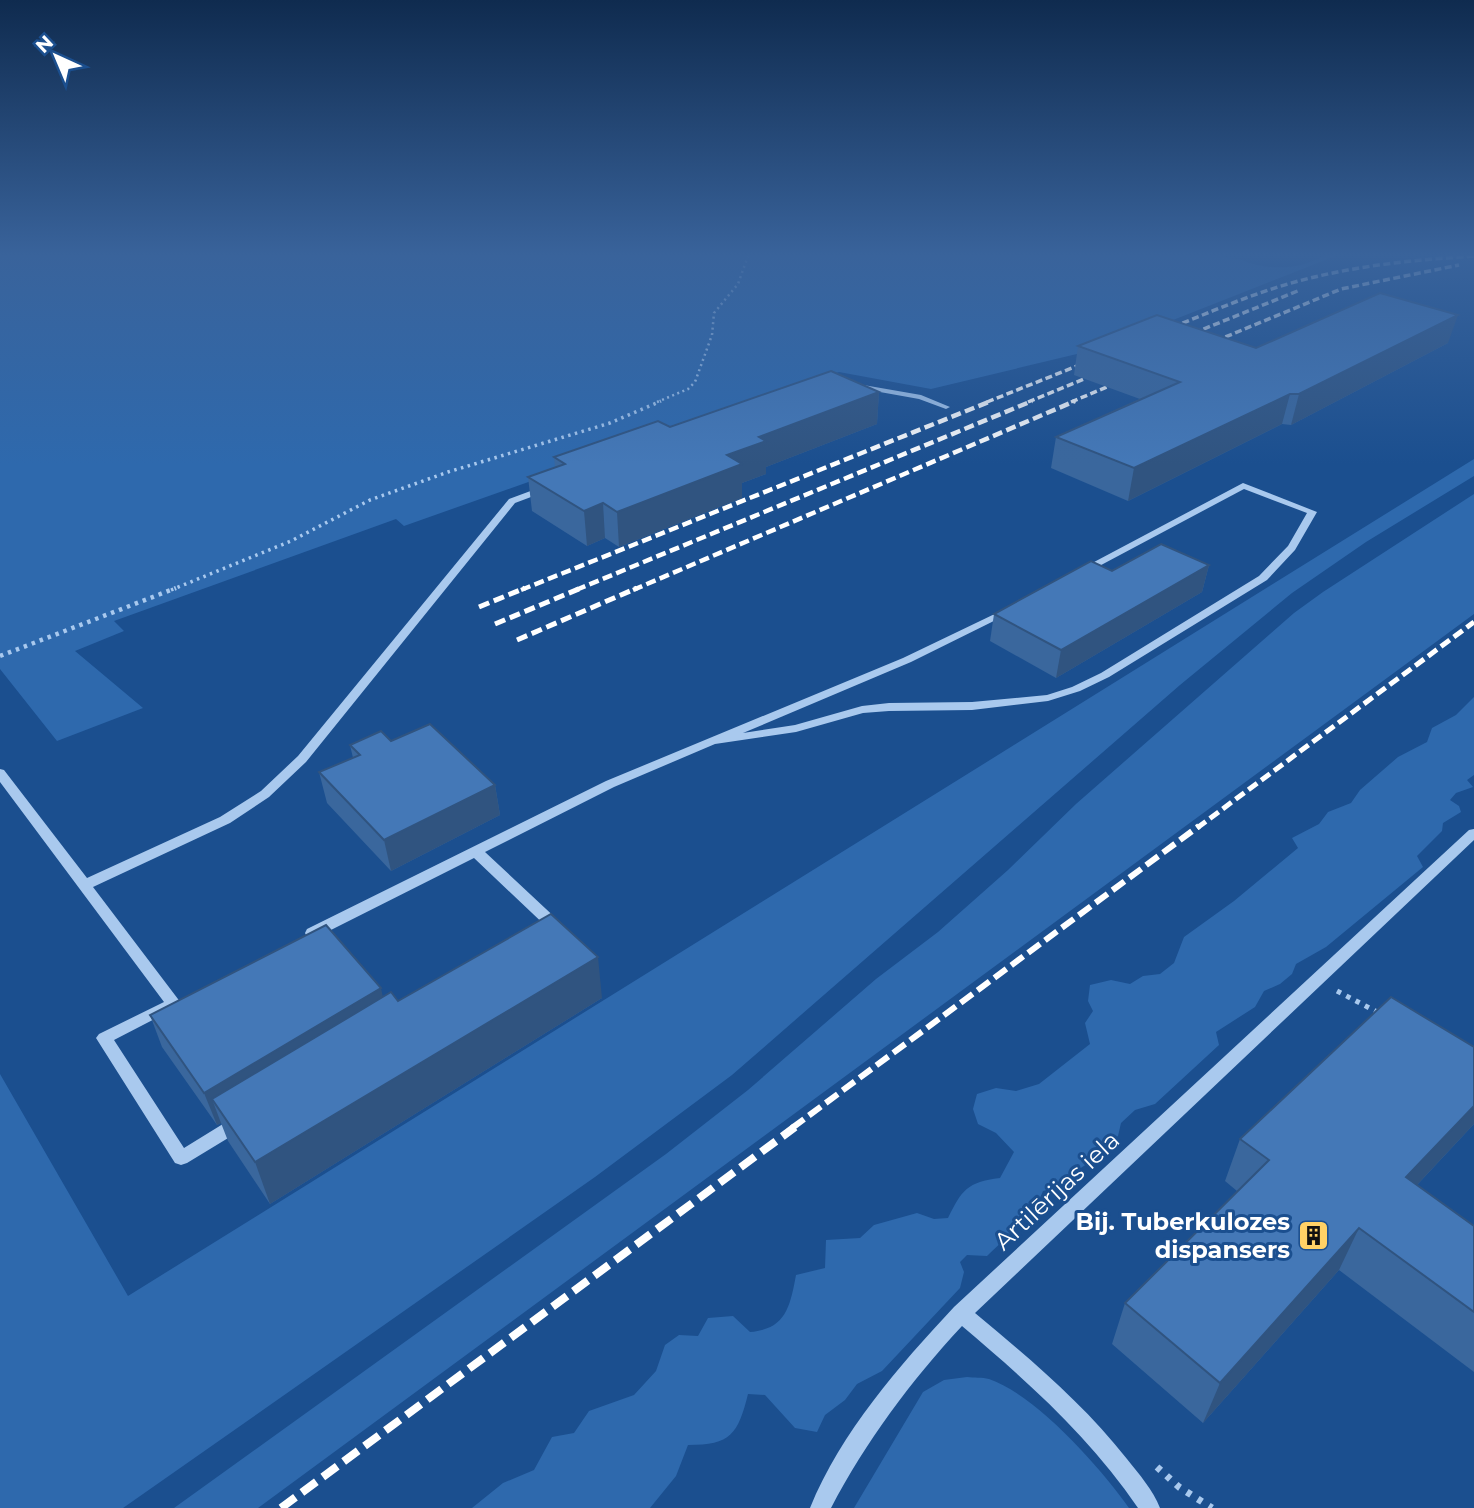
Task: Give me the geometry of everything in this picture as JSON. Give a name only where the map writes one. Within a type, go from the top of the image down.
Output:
[{"type":"street","points":[[839,382],[921,397],[946,407]]},
{"type":"street","points":[[84,885],[225,820],[265,794],[302,759],[512,500],[551,486]]},
{"type":"street","points":[[716,741],[796,728],[862,710],[1017,703],[1076,689],[1105,676],[1263,578],[1280,564],[1298,542],[1312,512],[1243,486],[1074,576]]},
{"type":"street","points":[[294,942],[610,784],[907,660],[1013,608]]},
{"type":"street","points":[[0,773],[84,885],[179,1000],[104,1038],[181,1158],[252,1115]]},
{"type":"street","name":"Artilērijas iela","points":[[820,1508],[841,1465],[880,1405],[925,1351],[961,1314],[1363,940],[1474,833]]},
{"type":"street","points":[[475,851],[557,926],[545,934]]},
{"type":"lane","points":[[961,1314],[1032,1373],[1094,1433],[1150,1508]]},
{"type":"path","points":[[0,656],[94,622],[291,541],[370,499],[449,472],[610,424],[688,389],[695,382],[714,323]]},
{"type":"path","points":[[1318,981],[1388,1017]]},
{"type":"shaded area","points":[[0,323],[1164,323],[1102,348],[931,389],[839,372],[404,526],[396,519],[114,621],[124,631],[75,651],[143,708],[57,741],[0,669]]},
{"type":"shaded area","points":[[1474,459],[1474,476],[1366,542],[1292,593],[1180,685],[732,1075],[595,1177],[123,1508],[0,1508],[0,1074],[128,1296]]},
{"type":"shaded area","points":[[1474,494],[1474,614],[258,1508],[174,1508],[666,1154],[748,1090],[876,979],[938,932],[1008,870],[1076,804],[1294,613]]},
{"type":"shaded area","points":[[1474,697],[1474,775],[1467,780],[1473,787],[1456,793],[1450,800],[1459,806],[1461,812],[1443,823],[1442,831],[1417,856],[1423,867],[1326,947],[1296,964],[1292,974],[1280,984],[1264,991],[1255,1007],[1216,1032],[1219,1045],[1155,1104],[1135,1110],[1121,1123],[1118,1136],[1097,1151],[1090,1162],[1076,1171],[1066,1185],[1043,1191],[1037,1205],[1024,1204],[1016,1226],[987,1256],[967,1255],[960,1262],[964,1272],[960,1288],[882,1371],[857,1384],[845,1400],[825,1415],[817,1432],[795,1428],[765,1395],[748,1394],[736,1428],[714,1443],[688,1445],[676,1476],[650,1508],[472,1508],[503,1483],[534,1470],[552,1437],[574,1433],[589,1411],[634,1395],[656,1371],[665,1345],[679,1335],[698,1336],[708,1318],[733,1316],[750,1332],[762,1330],[779,1321],[788,1306],[796,1275],[825,1268],[826,1240],[860,1238],[874,1225],[917,1213],[934,1219],[948,1218],[957,1200],[967,1189],[980,1182],[1000,1178],[1014,1152],[996,1133],[978,1124],[973,1109],[977,1094],[996,1088],[1016,1091],[1039,1084],[1090,1044],[1085,1023],[1093,1011],[1088,1001],[1090,985],[1111,980],[1130,984],[1143,976],[1160,974],[1174,963],[1184,937],[1234,901],[1298,848],[1292,838],[1319,824],[1328,812],[1351,803],[1360,790],[1398,757],[1427,742],[1432,728],[1456,715]]},
{"type":"shaded area","points":[[967,1377],[989,1379],[1007,1387],[1047,1416],[1102,1473],[1129,1508],[854,1508],[923,1392],[944,1380]]},
{"type":"building","points":[[1136,323],[1182,323],[1256,348],[1312,323],[1441,323],[1299,394],[1290,394],[1134,468],[1056,437],[1180,382],[1078,346]]},
{"type":"building","points":[[831,371],[879,392],[759,437],[766,441],[727,455],[742,464],[617,512],[603,503],[584,511],[528,477],[565,464],[554,457],[658,421],[670,427]]},
{"type":"building","points":[[1161,544],[1209,565],[1061,650],[994,614],[1091,561],[1112,571]]},
{"type":"building","points":[[430,724],[495,785],[384,840],[319,772],[360,755],[350,745],[381,731],[391,741]]},
{"type":"building","points":[[551,914],[598,957],[255,1162],[212,1099],[391,992],[398,1001]]},
{"type":"building","points":[[326,925],[381,988],[204,1093],[150,1015]]},
{"type":"building","name":"Bij. Tuberkulozes dispansers","points":[[1391,997],[1474,1047],[1474,1106],[1406,1177],[1474,1226],[1474,1312],[1359,1228],[1220,1383],[1125,1303],[1269,1160],[1240,1139]]},
{"type":"railway","points":[[1163,331],[1182,323]]},
{"type":"railway","points":[[1184,337],[1218,323]]},
{"type":"railway","points":[[1206,345],[1258,323]]},
{"type":"railway","points":[[987,402],[1092,360]]},
{"type":"railway","points":[[1028,402],[1084,379]]},
{"type":"railway","points":[[1071,402],[1107,387]]},
{"type":"railway","points":[[521,590],[991,401]]},
{"type":"railway","points":[[576,590],[1032,401]]},
{"type":"railway","points":[[633,590],[1075,401]]},
{"type":"railway","points":[[479,607],[525,588]]},
{"type":"railway","points":[[495,624],[581,588]]},
{"type":"railway","points":[[517,640],[637,588]]},
{"type":"railway","points":[[1197,828],[1474,622]]},
{"type":"railway","points":[[792,1128],[1199,826]]},
{"type":"railway","points":[[281,1508],[795,1127]]},
{"type":"place","name":"Bij. Tuberkulozes dispansers","points":[[1313,1236]]}]
